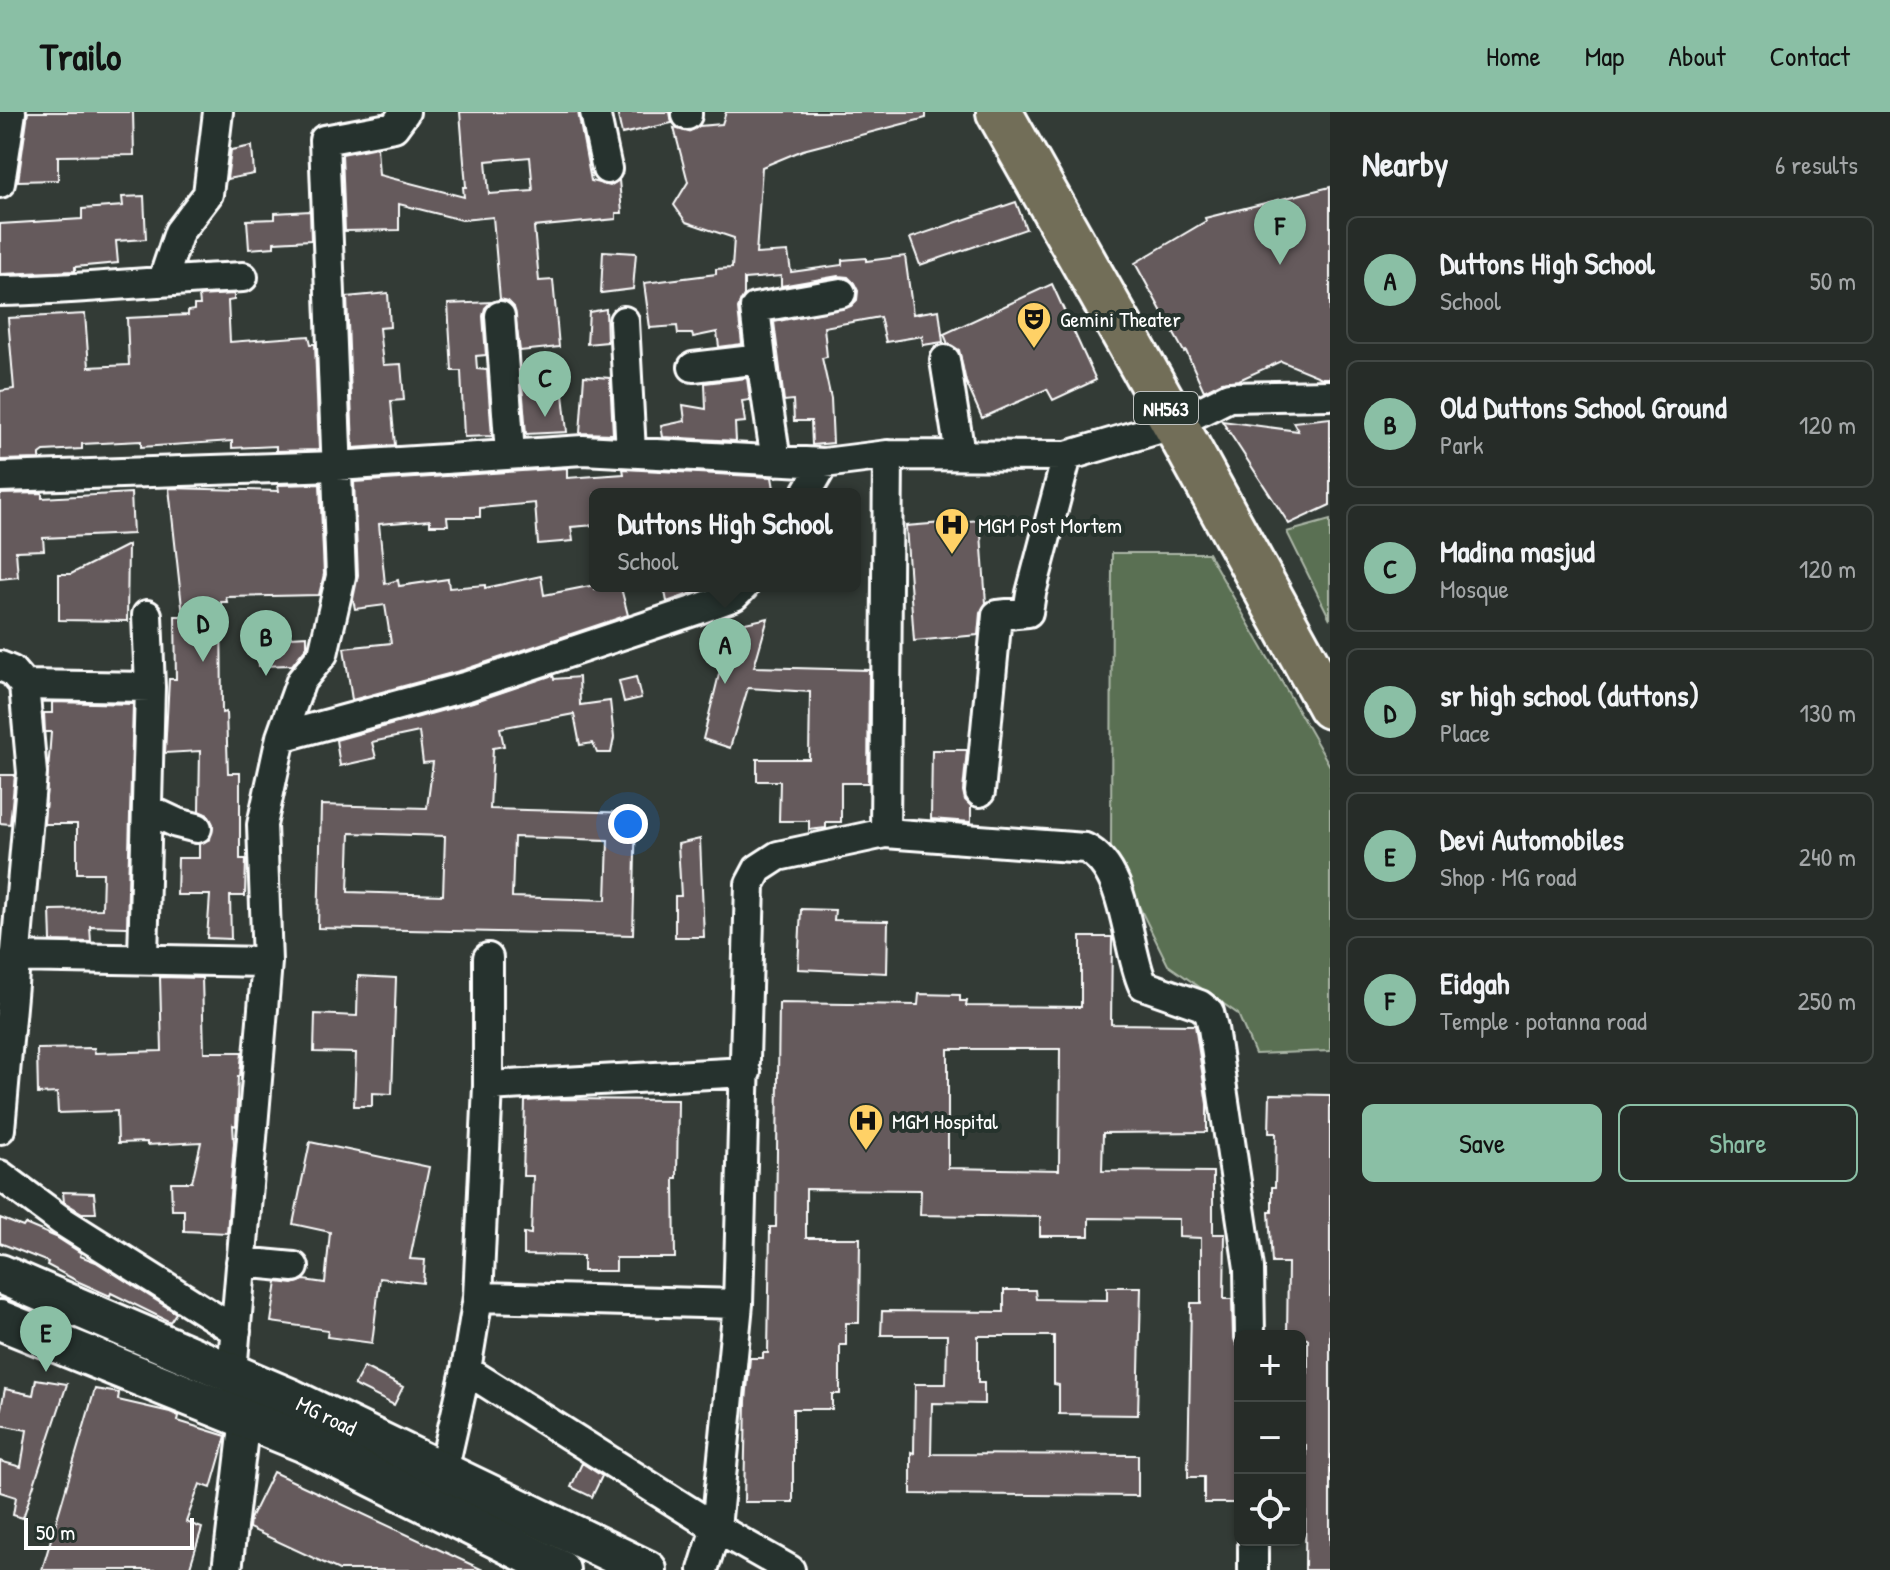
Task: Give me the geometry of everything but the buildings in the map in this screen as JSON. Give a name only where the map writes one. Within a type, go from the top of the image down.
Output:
[{"type":"highway","name":"NH563","points":[[999,112],[1330,706]]},
{"type":"main road","name":"MG road","points":[[0,1274],[232,1372],[444,1470],[647,1570]]},
{"type":"main road","name":"MG road","points":[[0,1320],[303,1442],[560,1570]]},
{"type":"street","points":[[0,183],[11,112]]},
{"type":"street","points":[[163,280],[179,232],[208,194],[218,112]]},
{"type":"street","points":[[227,1570],[245,1418],[232,1372],[267,962],[262,825],[281,737],[301,681],[323,654],[341,576],[324,140],[394,127],[405,112]]},
{"type":"street","points":[[595,112],[607,169]]},
{"type":"street","points":[[0,291],[243,277]]},
{"type":"street","points":[[776,461],[755,308],[841,293]]},
{"type":"street","points":[[500,316],[510,454]]},
{"type":"street","points":[[624,321],[631,452]]},
{"type":"street","points":[[693,367],[761,359]]},
{"type":"street","points":[[945,360],[960,454]]},
{"type":"street","points":[[0,477],[337,466],[583,450],[824,463],[888,455],[1067,456],[1175,424],[1229,397],[1330,395]]},
{"type":"street","points":[[885,833],[888,455]]},
{"type":"street","points":[[980,792],[997,615],[1028,612],[1067,456]]},
{"type":"street","points":[[809,488],[824,463]]},
{"type":"street","points":[[281,737],[468,686],[696,610],[738,592]]},
{"type":"street","points":[[143,958],[150,687],[147,615]]},
{"type":"street","points":[[0,666],[12,671],[24,685],[32,773],[0,1129]]},
{"type":"street","points":[[24,685],[150,687]]},
{"type":"street","points":[[147,809],[177,823],[197,828]]},
{"type":"street","points":[[703,1570],[716,1528],[738,1304],[750,884],[758,869],[778,856],[885,833],[1085,848],[1096,854],[1118,890],[1134,966],[1143,985],[1200,1005],[1209,1012],[1249,1268],[1250,1330]]},
{"type":"street","points":[[14,957],[267,962]]},
{"type":"street","points":[[434,1509],[466,1370],[478,1297],[488,1086],[488,958]]},
{"type":"street","points":[[488,1086],[746,1072]]},
{"type":"street","points":[[0,1175],[62,1221],[236,1331]]},
{"type":"street","points":[[241,1262],[294,1267]]},
{"type":"street","points":[[478,1297],[738,1304]]},
{"type":"street","points":[[466,1370],[716,1528],[790,1570]]},
{"type":"street","points":[[1253,1546],[1253,1570]]},
{"type":"green space","points":[[1330,520],[1330,619],[1287,532]]},
{"type":"green space","points":[[1112,553],[1208,553],[1330,766],[1330,1051],[1255,1054],[1238,1014],[1168,965],[1131,890],[1111,861]]},
{"type":"place","name":"Eidgah","points":[[1280,265]]},
{"type":"place","name":"Gemini Theater","points":[[1034,350]]},
{"type":"place","name":"Madina masjud","points":[[545,417]]},
{"type":"place","name":"MGM Post Mortem","points":[[952,556]]},
{"type":"place","name":"sr high school (duttons)","points":[[203,662]]},
{"type":"place","name":"Old Duttons School Ground","points":[[266,676]]},
{"type":"place","name":"Duttons High School","points":[[725,684]]},
{"type":"place","name":"MGM Hospital","points":[[866,1152]]},
{"type":"place","name":"Devi Automobiles","points":[[46,1372]]}]
